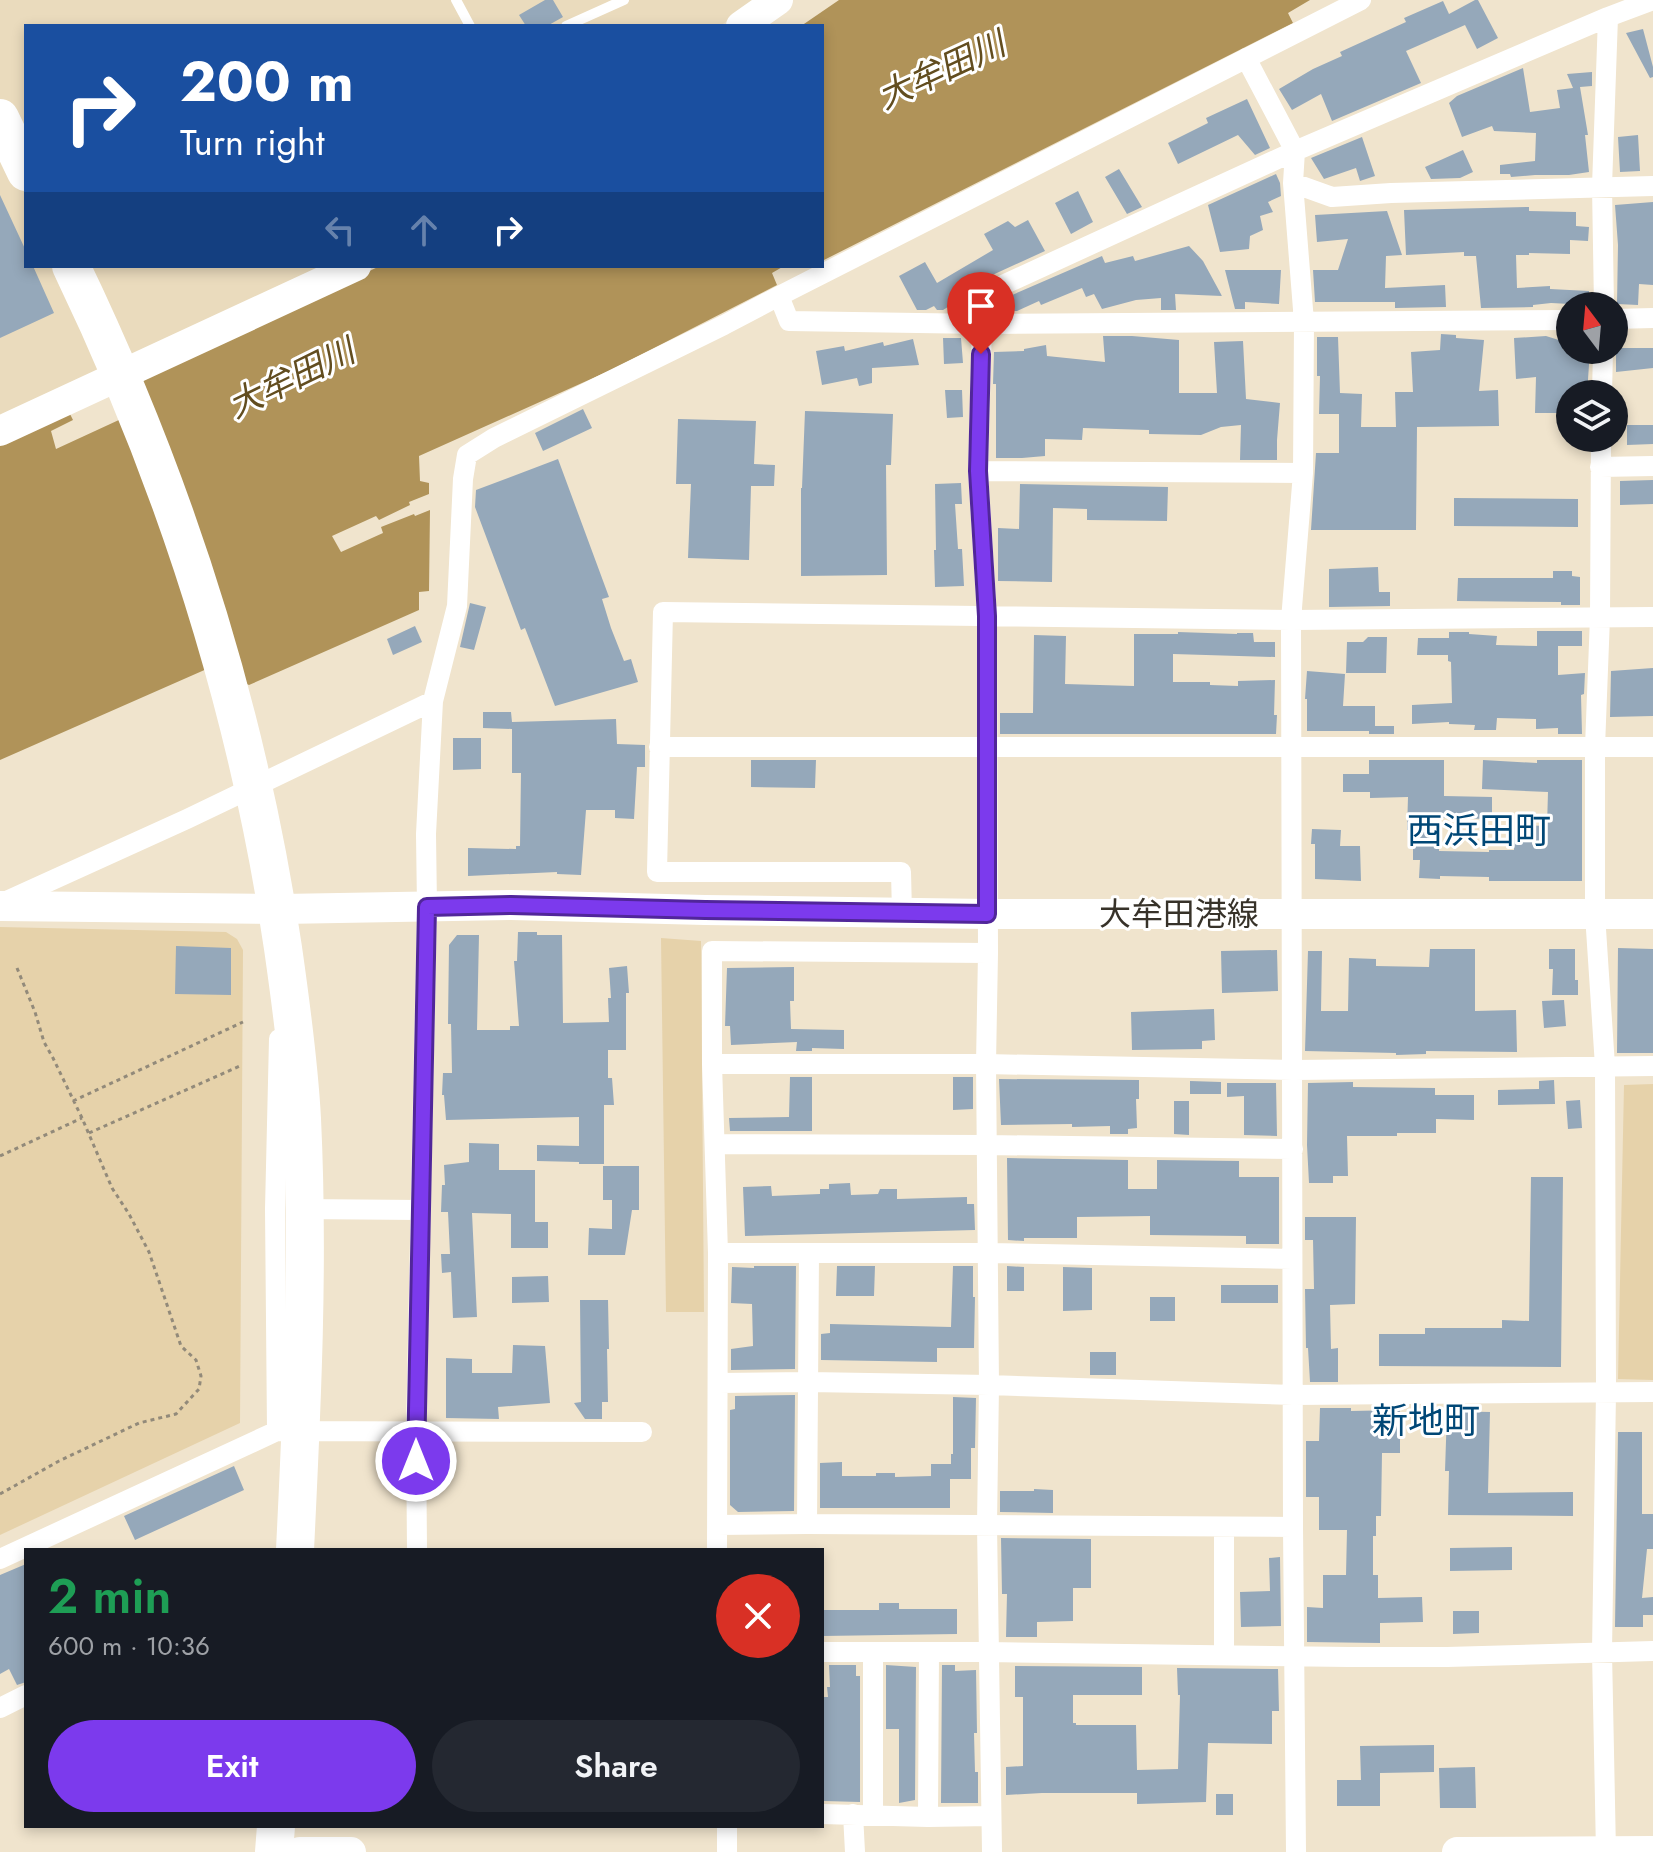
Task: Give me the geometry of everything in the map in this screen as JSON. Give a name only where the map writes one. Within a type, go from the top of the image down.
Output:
[{"type":"highway","points":[[0,118],[24,168]]},
{"type":"highway","points":[[72,268],[143,427],[183,535],[242,735],[272,875],[291,1003],[302,1117],[306,1256],[288,1443],[295,1548]]},
{"type":"highway","points":[[274,1852],[276,1828]]},
{"type":"street","points":[[744,24],[778,0]]},
{"type":"street","points":[[417,1548],[416,1431],[426,834],[433,701],[457,606],[463,479],[467,455],[494,438],[724,325],[1361,0]]},
{"type":"street","points":[[992,1852],[987,1525],[987,616],[978,471],[982,324],[974,301],[986,309],[988,295],[994,289],[1295,151],[1653,0]]},
{"type":"street","points":[[1604,292],[1602,186],[1608,17]]},
{"type":"street","points":[[1246,58],[1295,151],[1293,183],[1304,322],[1303,473],[1291,620],[1296,1852]]},
{"type":"street","points":[[1293,183],[1332,197],[1653,186]]},
{"type":"street","points":[[0,431],[352,268]]},
{"type":"street","points":[[779,296],[789,321],[982,324],[1556,320]]},
{"type":"street","points":[[1628,319],[1653,318]]},
{"type":"street","points":[[1601,452],[1595,914],[1605,1066],[1606,1392],[1602,1652],[1606,1851]]},
{"type":"street","points":[[1600,467],[1653,466]]},
{"type":"street","points":[[978,471],[1303,473]]},
{"type":"street","points":[[902,913],[901,872],[657,872],[663,612],[1291,620],[1653,617]]},
{"type":"street","points":[[0,905],[433,701]]},
{"type":"street","points":[[659,747],[1653,747]]},
{"type":"street","name":"大牟田港線","points":[[0,905],[282,909],[511,905],[987,914],[1653,914]]},
{"type":"street","points":[[282,909],[275,1209],[288,1443]]},
{"type":"street","points":[[717,1548],[718,1253],[712,951],[988,953]]},
{"type":"street","points":[[712,1064],[986,1064],[1293,1070],[1653,1066]]},
{"type":"street","points":[[716,1144],[1293,1149]]},
{"type":"street","points":[[275,1209],[420,1210]]},
{"type":"street","points":[[718,1253],[988,1253],[1292,1259]]},
{"type":"street","points":[[807,1524],[809,1253]]},
{"type":"street","points":[[718,1383],[989,1385],[1293,1395],[1653,1392]]},
{"type":"street","points":[[27,1548],[288,1443],[416,1431],[642,1432]]},
{"type":"street","points":[[717,1525],[1293,1527]]},
{"type":"street","points":[[1224,1527],[1224,1656]]},
{"type":"street","points":[[0,1559],[24,1549]]},
{"type":"street","points":[[824,1652],[1447,1657],[1653,1651]]},
{"type":"street","points":[[928,1817],[929,1652]]},
{"type":"street","points":[[855,1852],[863,1814],[873,1653]]},
{"type":"street","points":[[0,1708],[24,1696]]},
{"type":"street","points":[[824,1814],[991,1816]]},
{"type":"street","points":[[727,1828],[727,1852]]},
{"type":"street","points":[[1457,1852],[1653,1851]]},
{"type":"street","points":[[300,1852],[351,1852]]},
{"type":"lane","points":[[456,0],[469,24]]},
{"type":"lane","points":[[570,24],[624,0]]},
{"type":"path","points":[[0,1494],[59,1461],[139,1423],[176,1414],[199,1389],[201,1376],[196,1360],[181,1346],[149,1252],[112,1188],[44,1042],[17,968]]},
{"type":"path","points":[[73,1101],[243,1022]]},
{"type":"path","points":[[89,1133],[242,1065]]},
{"type":"path","points":[[0,1156],[82,1118]]},
{"type":"shaded area","points":[[0,0],[757,0],[723,24],[24,24],[24,268],[319,268],[0,419]]},
{"type":"shaded area","points":[[0,927],[226,932],[237,939],[243,950],[240,1423],[0,1535]]},
{"type":"shaded area","points":[[661,938],[701,941],[704,1312],[666,1312]]},
{"type":"shaded area","points":[[1653,1084],[1653,1380],[1618,1379],[1624,1085]]},
{"type":"water","name":"大牟田川","points":[[839,0],[1310,0],[1288,13],[1293,23],[824,260],[824,24],[804,24]]},
{"type":"water","name":"大牟田川","points":[[376,268],[781,268],[772,273],[777,285],[611,370],[419,456],[420,481],[429,483],[429,494],[379,520],[376,516],[332,536],[341,552],[383,533],[381,527],[430,510],[429,591],[419,592],[419,610],[249,685],[209,668],[0,760],[0,444],[69,412],[73,420],[51,431],[56,449],[121,419],[112,402],[150,374]]},
{"type":"building","points":[[545,0],[553,0],[563,17],[551,24],[525,24],[519,15]]},
{"type":"building","points":[[1478,0],[1498,38],[1477,49],[1465,25],[1406,51],[1421,83],[1332,121],[1321,94],[1292,110],[1279,89],[1342,56],[1340,52],[1406,22],[1404,18],[1443,1],[1449,14]]},
{"type":"building","points":[[1643,29],[1653,67],[1653,77],[1650,78],[1626,33]]},
{"type":"building","points":[[1523,68],[1530,112],[1560,108],[1557,90],[1573,88],[1567,74],[1592,72],[1592,86],[1580,87],[1588,135],[1585,135],[1589,172],[1511,177],[1510,174],[1500,174],[1500,165],[1535,161],[1536,133],[1494,131],[1492,126],[1462,137],[1449,103],[1457,96]]},
{"type":"building","points":[[1247,99],[1270,148],[1255,155],[1238,135],[1178,164],[1168,143],[1208,123],[1206,118]]},
{"type":"building","points":[[1638,135],[1640,171],[1620,172],[1618,137]]},
{"type":"building","points":[[1362,137],[1375,176],[1360,181],[1356,168],[1324,179],[1311,158]]},
{"type":"building","points":[[1463,150],[1473,172],[1460,178],[1431,179],[1425,167]]},
{"type":"building","points":[[1119,169],[1142,207],[1127,214],[1105,177]]},
{"type":"building","points":[[1276,174],[1281,196],[1268,202],[1273,212],[1260,216],[1263,230],[1250,236],[1249,249],[1220,252],[1208,205]]},
{"type":"building","points":[[1078,191],[1093,222],[1071,234],[1055,203]]},
{"type":"building","points":[[0,195],[24,247],[24,268],[34,268],[54,313],[0,338]]},
{"type":"building","points":[[1653,202],[1653,285],[1639,284],[1638,305],[1628,305],[1628,292],[1617,292],[1615,205]]},
{"type":"building","points":[[1529,207],[1529,211],[1576,212],[1576,226],[1589,227],[1588,241],[1570,240],[1570,254],[1516,255],[1517,288],[1550,286],[1550,289],[1589,292],[1556,292],[1556,303],[1533,307],[1481,308],[1476,256],[1464,256],[1464,252],[1406,255],[1404,210]]},
{"type":"building","points":[[1387,211],[1402,255],[1386,256],[1385,288],[1445,285],[1446,307],[1395,308],[1395,302],[1315,302],[1313,270],[1338,270],[1348,239],[1317,242],[1315,215]]},
{"type":"building","points":[[1028,220],[1045,251],[988,277],[977,289],[968,289],[961,299],[943,310],[937,310],[934,306],[917,310],[899,276],[925,262],[937,283],[993,250],[984,234],[1008,221],[1015,227]]},
{"type":"building","points":[[1189,246],[1203,261],[1222,296],[1175,294],[1176,310],[1161,310],[1161,298],[1136,300],[1102,309],[1094,294],[1086,297],[1082,288],[1017,311],[1010,311],[1003,299],[1102,256],[1105,263],[1133,256],[1135,261]]},
{"type":"building","points":[[1225,270],[1281,270],[1279,304],[1245,302],[1245,309],[1235,309]]},
{"type":"building","points":[[1441,334],[1484,340],[1479,391],[1498,390],[1499,426],[1417,427],[1416,530],[1311,530],[1316,453],[1339,453],[1339,414],[1319,414],[1317,337],[1338,337],[1340,393],[1362,394],[1361,427],[1396,427],[1395,392],[1413,392],[1411,352],[1440,350]]},
{"type":"building","points":[[1103,336],[1179,340],[1179,393],[1217,393],[1214,342],[1243,341],[1246,399],[1280,403],[1277,460],[1240,460],[1241,425],[1221,427],[1201,435],[1083,428],[1082,440],[1045,439],[1045,456],[996,458],[994,352],[1024,351],[1046,345],[1047,356],[1105,362]]},
{"type":"building","points":[[1546,336],[1556,339],[1556,364],[1589,364],[1588,380],[1556,380],[1556,413],[1535,413],[1536,377],[1516,379],[1514,338]]},
{"type":"building","points":[[943,338],[961,338],[963,363],[944,364]]},
{"type":"building","points":[[913,339],[919,365],[872,368],[872,383],[859,386],[857,378],[822,385],[816,351],[844,346],[845,351]]},
{"type":"building","points":[[1628,348],[1653,348],[1653,368],[1616,372],[1616,364],[1628,364]]},
{"type":"building","points":[[945,390],[962,390],[963,417],[947,418]]},
{"type":"building","points":[[583,409],[592,428],[543,451],[535,433]]},
{"type":"building","points":[[805,411],[893,414],[891,465],[886,465],[887,575],[801,576]]},
{"type":"building","points":[[678,419],[756,421],[754,464],[775,465],[774,486],[751,486],[749,560],[688,558],[691,484],[676,484]]},
{"type":"building","points":[[1628,425],[1653,425],[1653,444],[1628,445]]},
{"type":"building","points":[[558,459],[609,597],[602,599],[611,628],[624,661],[631,659],[638,682],[555,706],[525,628],[521,630],[475,507],[476,490]]},
{"type":"building","points":[[1653,480],[1653,504],[1620,505],[1620,481]]},
{"type":"building","points":[[961,483],[962,504],[955,504],[964,586],[935,587],[935,484]]},
{"type":"building","points":[[1020,484],[1168,487],[1167,521],[1087,520],[1087,509],[1053,508],[1052,582],[998,581],[998,528],[1019,529]]},
{"type":"building","points":[[1454,498],[1578,499],[1578,527],[1454,526]]},
{"type":"building","points":[[1378,567],[1379,592],[1390,592],[1390,606],[1329,607],[1329,569]]},
{"type":"building","points":[[1553,571],[1572,571],[1572,576],[1580,577],[1580,605],[1457,601],[1458,578],[1553,578]]},
{"type":"building","points":[[470,603],[486,607],[474,650],[460,647]]},
{"type":"building","points":[[415,626],[422,642],[393,655],[387,639]]},
{"type":"building","points":[[1537,631],[1582,631],[1582,646],[1558,646],[1558,675],[1585,673],[1584,694],[1581,695],[1582,734],[1558,734],[1558,728],[1536,729],[1536,719],[1497,718],[1496,730],[1474,730],[1475,725],[1449,722],[1412,724],[1412,705],[1452,703],[1451,662],[1448,655],[1417,655],[1418,638],[1449,638],[1449,632],[1469,632],[1497,636],[1496,645],[1537,646]]},
{"type":"building","points":[[1253,633],[1254,642],[1275,642],[1275,657],[1173,654],[1173,682],[1238,686],[1238,681],[1275,680],[1276,734],[1000,734],[1000,713],[1033,713],[1034,635],[1066,636],[1065,684],[1134,686],[1134,634]]},
{"type":"building","points":[[1368,637],[1387,637],[1386,673],[1346,673],[1347,642],[1363,642]]},
{"type":"building","points":[[1653,668],[1653,716],[1610,717],[1611,671]]},
{"type":"building","points":[[1307,671],[1345,674],[1343,706],[1375,706],[1375,726],[1394,726],[1394,734],[1307,731]]},
{"type":"building","points":[[483,712],[511,712],[512,722],[616,719],[617,744],[645,745],[645,767],[637,767],[634,819],[615,818],[615,810],[586,810],[581,875],[557,872],[468,876],[468,848],[516,849],[520,846],[521,773],[512,773],[512,729],[483,728]]},
{"type":"building","points":[[453,738],[481,738],[481,769],[453,770]]},
{"type":"building","points":[[751,760],[816,760],[815,788],[751,787]]},
{"type":"building","points":[[1369,760],[1444,760],[1444,796],[1492,797],[1492,819],[1439,818],[1439,851],[1489,852],[1514,850],[1515,825],[1547,826],[1548,792],[1482,789],[1483,760],[1537,763],[1537,760],[1582,760],[1582,881],[1419,878],[1420,860],[1413,860],[1413,830],[1407,830],[1408,797],[1370,798],[1370,792],[1343,792],[1343,774],[1369,774]]},
{"type":"building","points":[[1312,829],[1341,830],[1340,846],[1360,846],[1361,881],[1315,879]]},
{"type":"building","points":[[518,932],[562,935],[563,1023],[609,1022],[609,968],[627,966],[626,1050],[608,1050],[608,1078],[612,1078],[614,1105],[604,1105],[604,1164],[537,1161],[537,1145],[579,1146],[579,1117],[446,1120],[443,1073],[452,1073],[451,1024],[448,1024],[449,945],[457,935],[479,935],[477,1030],[510,1030],[510,1026],[519,1026],[514,961],[517,961]]},
{"type":"building","points":[[176,946],[231,948],[231,995],[175,994]]},
{"type":"building","points":[[1618,948],[1653,949],[1653,1053],[1617,1053]]},
{"type":"building","points":[[1430,949],[1475,949],[1475,1011],[1516,1010],[1517,1052],[1426,1051],[1426,1054],[1396,1055],[1305,1051],[1308,951],[1322,951],[1321,1011],[1348,1011],[1349,958],[1376,959],[1376,966],[1429,967]]},
{"type":"building","points":[[1549,949],[1575,949],[1578,995],[1552,995],[1553,969],[1549,969]]},
{"type":"building","points":[[1277,950],[1278,991],[1222,993],[1221,951]]},
{"type":"building","points":[[794,967],[791,1029],[844,1030],[844,1049],[796,1051],[797,1042],[731,1045],[730,1026],[725,1026],[727,968]]},
{"type":"building","points":[[1564,1000],[1566,1026],[1544,1028],[1542,1001]]},
{"type":"building","points":[[1214,1009],[1215,1040],[1202,1041],[1202,1049],[1132,1050],[1131,1012]]},
{"type":"building","points":[[790,1077],[812,1077],[812,1131],[730,1131],[729,1118],[789,1117]]},
{"type":"building","points":[[953,1077],[973,1077],[973,1109],[953,1110]]},
{"type":"building","points":[[999,1079],[1139,1080],[1137,1128],[1128,1129],[1128,1134],[1110,1134],[1110,1126],[1001,1125]]},
{"type":"building","points":[[1554,1080],[1555,1104],[1498,1105],[1498,1090],[1539,1089],[1539,1081]]},
{"type":"building","points":[[1190,1081],[1221,1082],[1221,1094],[1190,1094]]},
{"type":"building","points":[[1353,1082],[1353,1087],[1435,1088],[1435,1095],[1474,1095],[1474,1120],[1436,1119],[1436,1133],[1347,1136],[1348,1176],[1333,1176],[1333,1183],[1309,1183],[1308,1083]]},
{"type":"building","points":[[1227,1083],[1276,1083],[1277,1136],[1244,1135],[1244,1096],[1227,1097]]},
{"type":"building","points":[[1580,1100],[1582,1128],[1568,1129],[1566,1101]]},
{"type":"building","points":[[1174,1101],[1189,1101],[1189,1135],[1174,1134]]},
{"type":"building","points":[[469,1143],[499,1144],[499,1170],[535,1170],[535,1222],[548,1222],[548,1248],[511,1248],[511,1214],[472,1213],[477,1317],[453,1318],[451,1272],[442,1273],[441,1254],[450,1254],[448,1212],[441,1212],[442,1185],[445,1185],[444,1165],[469,1162]]},
{"type":"building","points":[[1007,1158],[1128,1160],[1128,1189],[1157,1189],[1157,1160],[1239,1161],[1239,1177],[1279,1177],[1279,1244],[1246,1244],[1246,1236],[1150,1235],[1150,1216],[1077,1217],[1077,1238],[1008,1240]]},
{"type":"building","points":[[603,1166],[639,1166],[639,1210],[632,1210],[625,1255],[588,1255],[589,1228],[612,1229],[612,1200],[603,1200]]},
{"type":"building","points":[[1531,1177],[1563,1177],[1561,1367],[1379,1366],[1379,1334],[1425,1334],[1425,1328],[1502,1328],[1502,1320],[1529,1321]]},
{"type":"building","points":[[850,1183],[851,1195],[878,1194],[880,1189],[897,1189],[897,1199],[967,1197],[967,1204],[974,1204],[975,1230],[745,1236],[743,1187],[771,1186],[772,1196],[820,1194],[820,1189],[829,1189],[829,1184]]},
{"type":"building","points":[[1305,1217],[1356,1217],[1355,1304],[1330,1305],[1331,1349],[1338,1348],[1338,1382],[1310,1382],[1305,1289],[1314,1289],[1313,1240],[1305,1240]]},
{"type":"building","points":[[796,1266],[795,1369],[731,1370],[731,1349],[753,1346],[752,1304],[731,1303],[732,1267]]},
{"type":"building","points":[[837,1266],[875,1266],[874,1296],[836,1296]]},
{"type":"building","points":[[953,1266],[973,1266],[974,1348],[937,1348],[937,1362],[821,1360],[821,1334],[830,1333],[830,1324],[951,1327]]},
{"type":"building","points":[[1007,1266],[1024,1267],[1024,1291],[1007,1291]]},
{"type":"building","points":[[1063,1267],[1092,1268],[1092,1310],[1063,1311]]},
{"type":"building","points":[[548,1276],[549,1302],[512,1303],[512,1277]]},
{"type":"building","points":[[1221,1285],[1278,1285],[1278,1303],[1221,1303]]},
{"type":"building","points":[[1150,1297],[1175,1297],[1175,1321],[1150,1321]]},
{"type":"building","points":[[580,1300],[608,1300],[608,1402],[602,1402],[602,1419],[585,1419],[574,1403],[581,1402]]},
{"type":"building","points":[[513,1345],[545,1346],[550,1403],[498,1407],[499,1419],[446,1418],[446,1358],[472,1359],[472,1373],[512,1373]]},
{"type":"building","points":[[1090,1352],[1116,1352],[1116,1375],[1090,1375]]},
{"type":"building","points":[[795,1395],[794,1511],[738,1512],[730,1505],[730,1410],[735,1409],[735,1396]]},
{"type":"building","points":[[953,1397],[976,1398],[975,1448],[971,1448],[971,1479],[950,1479],[950,1508],[820,1508],[820,1463],[842,1462],[842,1476],[895,1473],[895,1477],[931,1476],[931,1464],[951,1464]]},
{"type":"building","points":[[1320,1408],[1400,1410],[1400,1453],[1382,1453],[1381,1516],[1376,1516],[1376,1536],[1373,1536],[1373,1575],[1378,1575],[1378,1598],[1422,1597],[1423,1622],[1380,1623],[1380,1643],[1307,1642],[1307,1607],[1323,1608],[1323,1575],[1346,1575],[1347,1530],[1319,1530],[1319,1497],[1306,1497],[1306,1441],[1319,1441]]},
{"type":"building","points":[[1447,1411],[1490,1412],[1488,1493],[1573,1492],[1573,1516],[1448,1515],[1449,1471],[1445,1471]]},
{"type":"building","points":[[1618,1432],[1642,1432],[1642,1514],[1653,1514],[1653,1549],[1647,1549],[1642,1598],[1653,1597],[1653,1615],[1643,1615],[1643,1627],[1615,1627]]},
{"type":"building","points":[[234,1466],[244,1490],[135,1540],[124,1516]]},
{"type":"building","points":[[1053,1490],[1053,1513],[1000,1512],[1000,1491]]},
{"type":"building","points":[[1001,1538],[1091,1539],[1091,1588],[1073,1588],[1073,1621],[1037,1622],[1037,1637],[1006,1637],[1007,1594],[1002,1594]]},
{"type":"building","points":[[1512,1547],[1512,1570],[1450,1571],[1450,1548]]},
{"type":"building","points":[[1280,1557],[1281,1626],[1241,1627],[1240,1592],[1270,1591],[1269,1558]]},
{"type":"building","points":[[24,1565],[24,1683],[17,1685],[9,1669],[0,1674],[0,1575]]},
{"type":"building","points":[[879,1603],[899,1603],[899,1609],[957,1609],[957,1634],[824,1636],[824,1610],[879,1610]]},
{"type":"building","points":[[1453,1611],[1479,1611],[1479,1633],[1453,1634]]},
{"type":"building","points":[[829,1665],[856,1665],[856,1676],[860,1676],[860,1802],[824,1801],[824,1697],[828,1697],[827,1687],[830,1687]]},
{"type":"building","points":[[886,1665],[916,1667],[915,1800],[899,1803],[899,1729],[886,1729]]},
{"type":"building","points":[[942,1665],[955,1665],[955,1671],[976,1670],[977,1733],[974,1733],[978,1803],[941,1803]]},
{"type":"building","points":[[1015,1666],[1142,1667],[1142,1695],[1073,1695],[1073,1723],[1076,1725],[1136,1725],[1137,1770],[1178,1769],[1180,1695],[1177,1668],[1278,1669],[1279,1711],[1272,1711],[1272,1744],[1208,1743],[1206,1802],[1137,1804],[1137,1793],[1006,1795],[1006,1767],[1023,1766],[1023,1697],[1015,1697]]},
{"type":"building","points":[[1434,1745],[1434,1772],[1380,1773],[1380,1806],[1337,1806],[1337,1780],[1361,1780],[1360,1746]]},
{"type":"building","points":[[1475,1767],[1476,1808],[1440,1808],[1439,1768]]},
{"type":"building","points":[[1216,1794],[1233,1794],[1233,1815],[1216,1815]]},
{"type":"district","name":"西浜田町","points":[[1479,830]]},
{"type":"district","name":"新地町","points":[[1426,1420]]},
{"type":"route","points":[[416,1461],[427,907],[511,905],[987,914],[987,616],[978,471],[981,354]]}]
